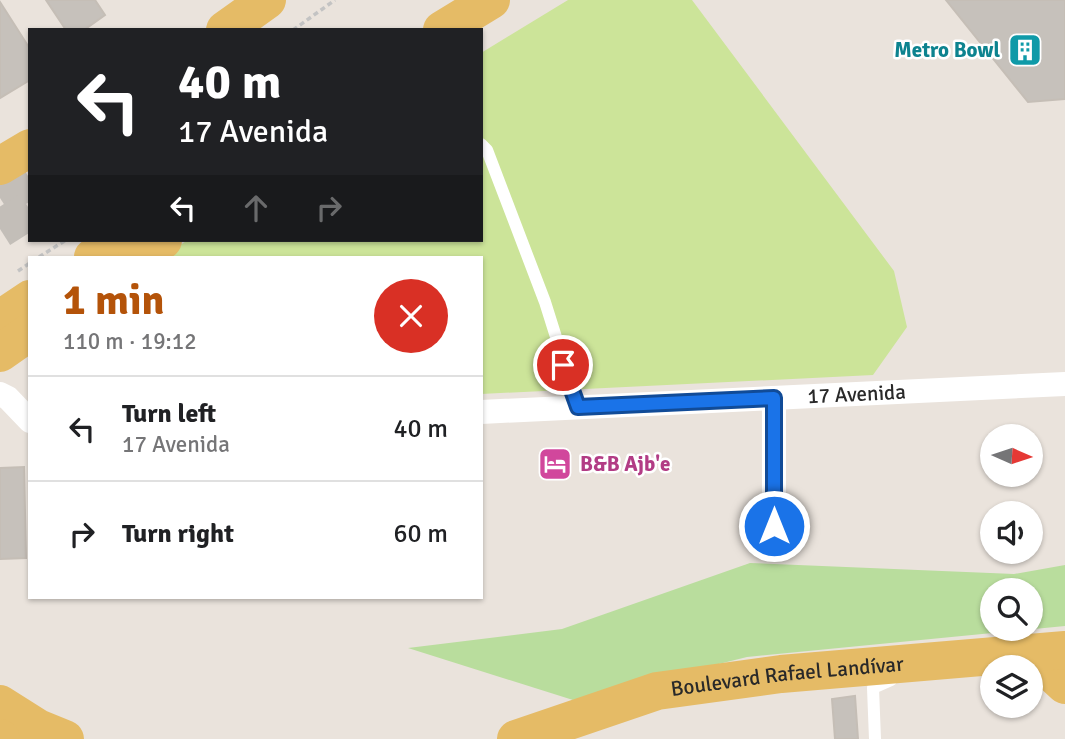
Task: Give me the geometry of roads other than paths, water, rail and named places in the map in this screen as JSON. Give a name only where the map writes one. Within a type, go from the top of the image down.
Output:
[{"type":"main road","points":[[228,28],[267,0]]},
{"type":"main road","points":[[445,28],[491,0]]},
{"type":"main road","points":[[0,166],[28,149]]},
{"type":"main road","points":[[95,256],[117,242]]},
{"type":"main road","points":[[139,256],[160,242]]},
{"type":"main road","points":[[0,319],[28,300]]},
{"type":"main road","points":[[0,353],[28,333]]},
{"type":"main road","name":"Boulevard Rafael Landívar","points":[[1041,655],[1065,650]]},
{"type":"main road","name":"Boulevard Rafael Landívar","points":[[516,739],[670,698],[781,674],[980,666]]},
{"type":"main road","points":[[1043,669],[1065,685]]},
{"type":"main road","points":[[0,704],[38,728],[65,739]]},
{"type":"street","name":"17 Avenida","points":[[483,412],[1065,384]]},
{"type":"street","points":[[0,394],[28,419]]},
{"type":"street","points":[[774,398],[774,526]]},
{"type":"lane","points":[[483,146],[487,150],[545,302],[578,407]]},
{"type":"lane","points":[[861,683],[895,679],[873,688],[876,739]]},
{"type":"tunnel","points":[[0,198],[28,180]]},
{"type":"tunnel","points":[[0,229],[28,211]]},
{"type":"place","name":"Metro Bowl","points":[[1025,50]]},
{"type":"place","name":"B&B Ajb'e","points":[[555,464]]}]
